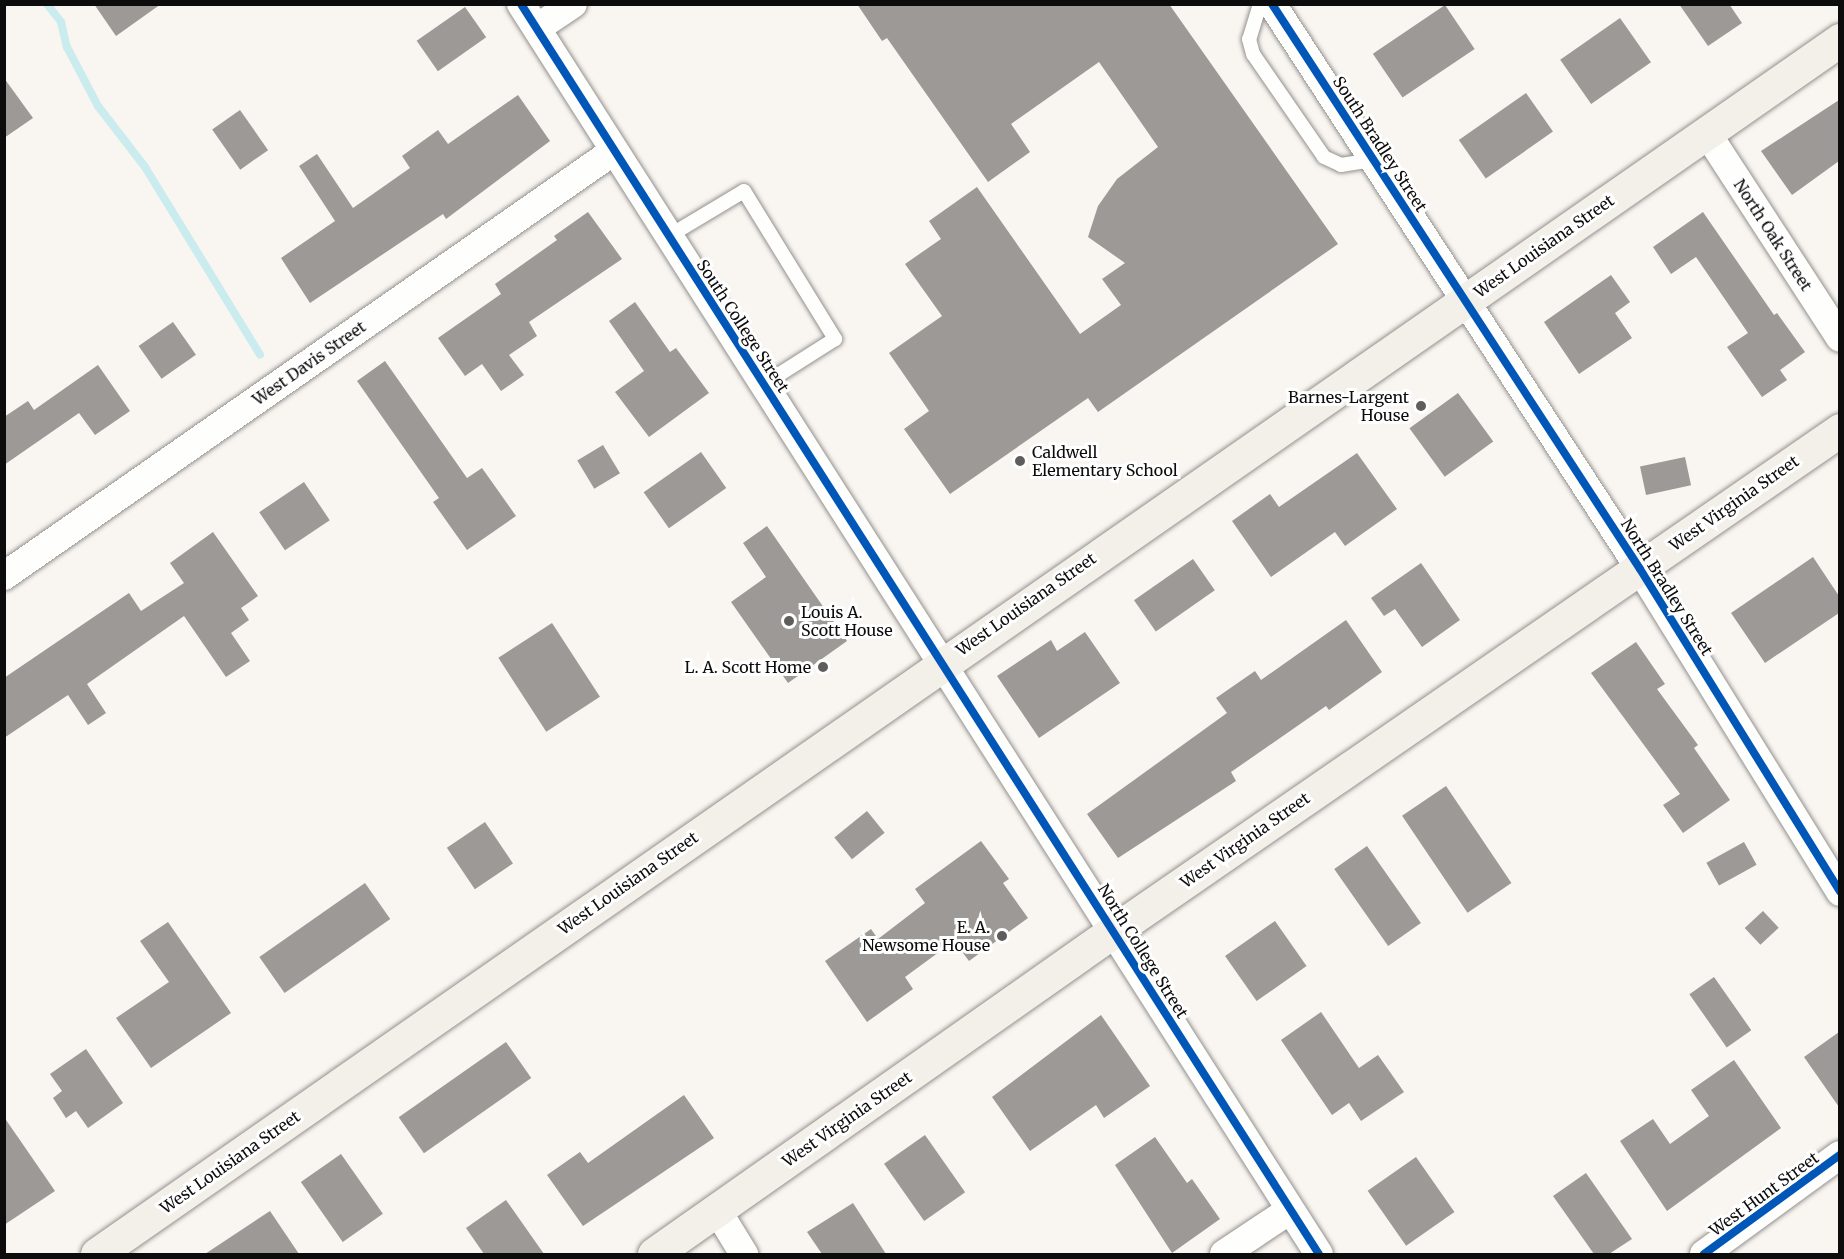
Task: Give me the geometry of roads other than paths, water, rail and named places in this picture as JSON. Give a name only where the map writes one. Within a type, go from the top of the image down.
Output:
[{"type":"main road","name":"West Louisiana Street","points":[[97,1254],[943,662],[1839,40]]},
{"type":"main road","name":"West Virginia Street","points":[[654,1254],[1114,930],[1839,430]]},
{"type":"street","name":"South College Street","points":[[521,4],[943,662]]},
{"type":"street","points":[[537,28],[573,4]]},
{"type":"street","name":"South Bradley Street","points":[[1272,4],[1467,299]]},
{"type":"street","name":"North Oak Street","points":[[1707,133],[1839,338]]},
{"type":"street","name":"West Davis Street","points":[[4,576],[614,151]]},
{"type":"street","name":"North Bradley Street","points":[[1467,299],[1640,569],[1839,892]]},
{"type":"street","name":"North College Street","points":[[943,662],[1319,1254]]},
{"type":"street","name":"West Hunt Street","points":[[1704,1254],[1839,1155]]},
{"type":"street","points":[[717,1210],[744,1254]]},
{"type":"street","points":[[1224,1254],[1290,1210]]},
{"type":"lane","points":[[1260,4],[1249,39],[1253,54],[1324,157],[1341,165],[1374,160]]},
{"type":"lane","points":[[669,236],[744,191],[835,339],[764,384]]},
{"type":"waterway","points":[[47,4],[61,22],[67,47],[98,106],[145,167],[260,355]]},
{"type":"place","name":"Barnes-Largent House","points":[[1421,406]]},
{"type":"place","name":"Caldwell Elementary School","points":[[1020,461]]},
{"type":"place","name":"Louis A. Scott House","points":[[789,621]]},
{"type":"place","name":"L. A. Scott Home","points":[[823,667]]},
{"type":"place","name":"E. A. Newsome House","points":[[1002,936]]}]
